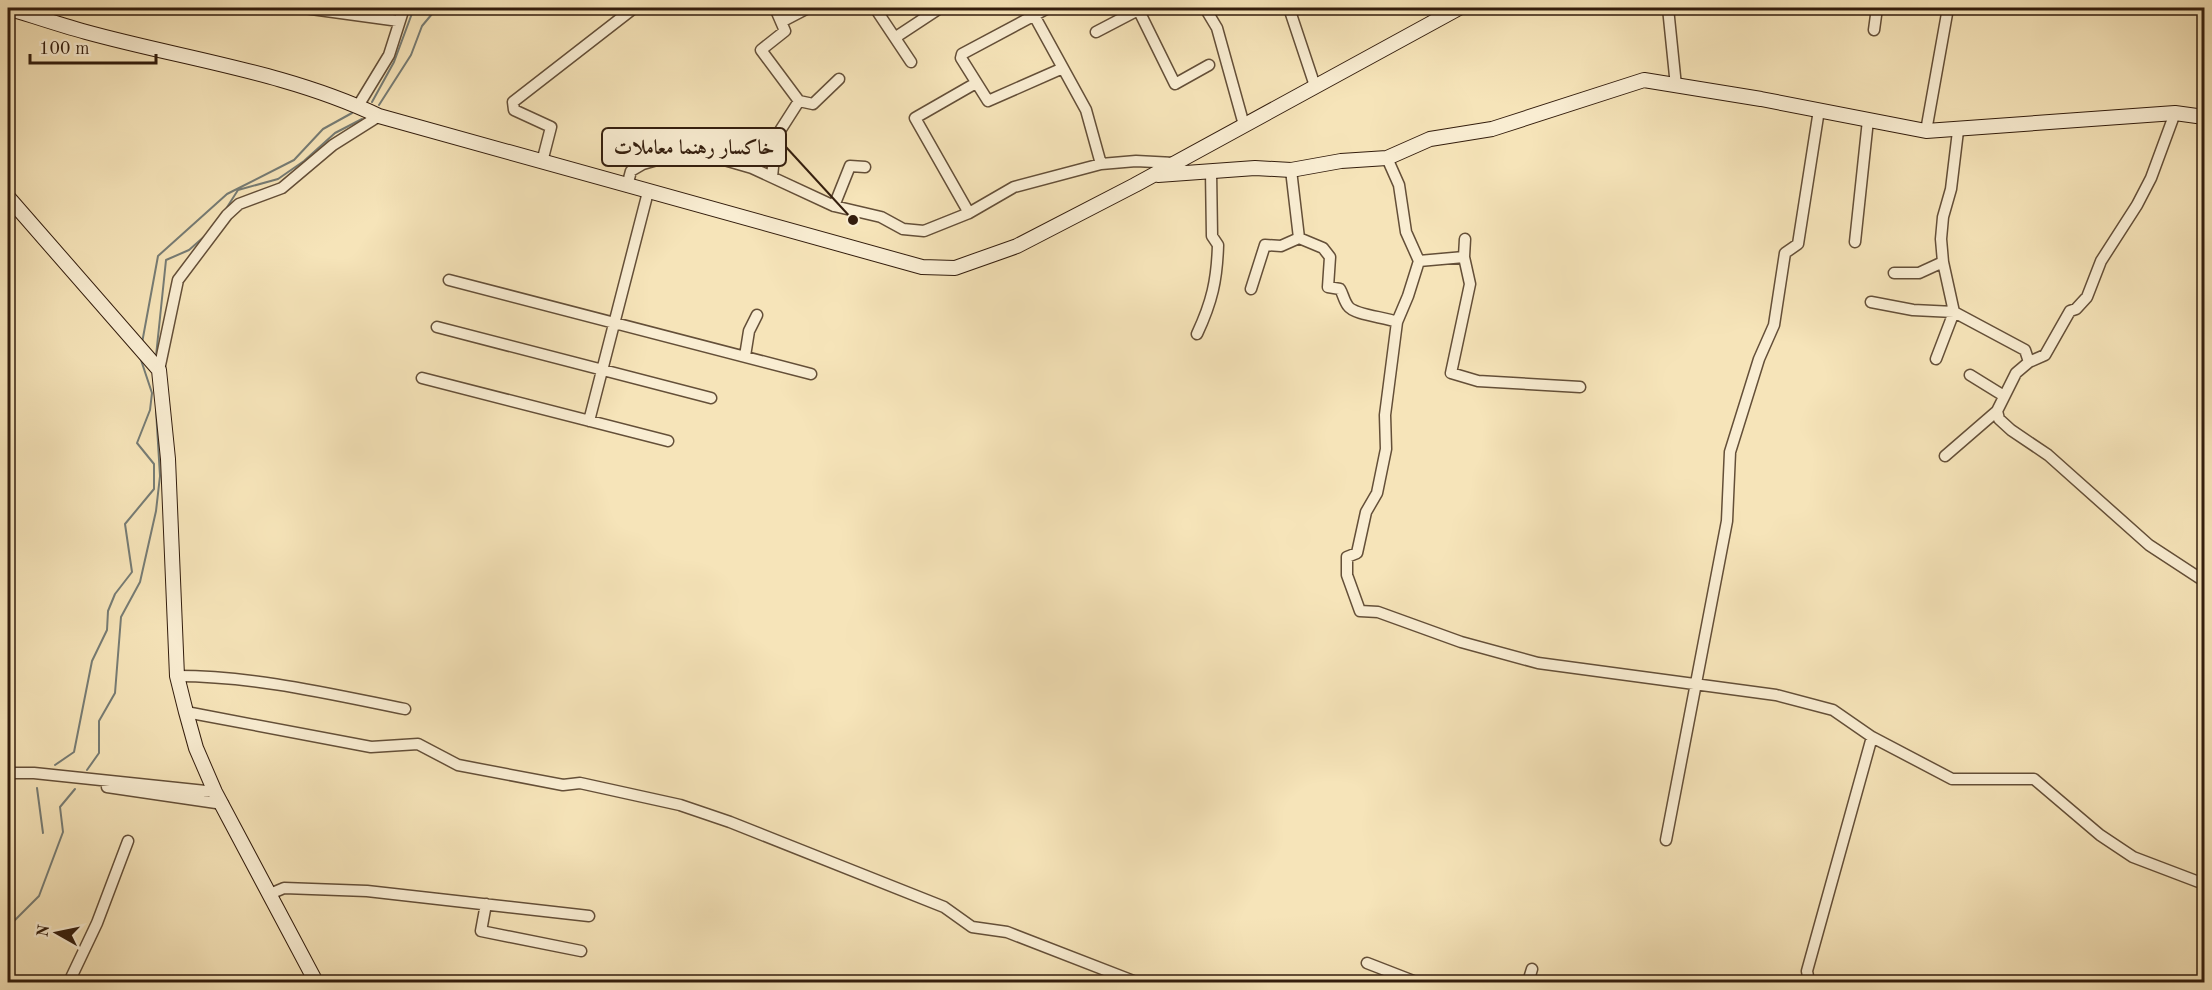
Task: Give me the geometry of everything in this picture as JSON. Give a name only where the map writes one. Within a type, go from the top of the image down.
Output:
[{"type":"street","points":[[8,8],[87,32],[214,61],[358,106],[379,116],[648,192],[922,267],[954,268],[1017,246],[1152,176],[1459,8]]},
{"type":"street","points":[[304,8],[399,21]]},
{"type":"street","points":[[358,106],[389,55],[404,8]]},
{"type":"street","points":[[542,162],[551,127],[514,110],[513,102],[634,8]]},
{"type":"street","points":[[775,8],[783,21],[785,32],[761,50],[799,101],[811,105],[839,79]]},
{"type":"street","points":[[783,21],[808,8]]},
{"type":"street","points":[[875,8],[896,37],[910,62]]},
{"type":"street","points":[[896,37],[940,8]]},
{"type":"street","points":[[1048,8],[1033,11],[962,54],[961,58],[988,101],[1063,68]]},
{"type":"street","points":[[1096,32],[1140,8],[1174,84],[1209,65]]},
{"type":"street","points":[[1205,8],[1217,28],[1244,125]]},
{"type":"street","points":[[1289,8],[1316,86]]},
{"type":"street","points":[[1668,8],[1676,86]]},
{"type":"street","points":[[1874,30],[1876,8]]},
{"type":"street","points":[[1926,131],[1947,8]]},
{"type":"street","points":[[1033,11],[1086,110],[1101,164]]},
{"type":"street","points":[[1152,176],[1255,168],[1291,170],[1341,161],[1387,158],[1430,139],[1492,129],[1644,80],[1926,131],[1958,131],[2175,113],[2205,117]]},
{"type":"street","points":[[969,213],[915,118],[976,83]]},
{"type":"street","points":[[772,177],[776,137],[799,101]]},
{"type":"street","points":[[1666,840],[1727,521],[1730,452],[1759,359],[1774,325],[1785,253],[1798,244],[1819,110]]},
{"type":"street","points":[[1945,456],[1997,411],[2016,373],[2029,362],[2045,356],[2070,311],[2076,309],[2087,297],[2101,261],[2151,178],[2175,113]]},
{"type":"street","points":[[316,982],[215,792],[196,748],[186,712],[177,676],[168,459],[158,368],[178,280],[227,215],[239,204],[282,188],[333,145],[379,116]]},
{"type":"street","points":[[1855,242],[1868,120]]},
{"type":"street","points":[[1936,359],[1954,312],[1943,262],[1943,218],[1951,189],[1958,131]]},
{"type":"street","points":[[627,186],[631,171],[643,164],[678,154],[707,155],[772,177],[834,206],[881,217],[903,229],[924,231],[969,213],[1014,187],[1101,164],[1136,161],[1174,163]]},
{"type":"street","points":[[1387,158],[1399,185],[1406,232],[1419,261],[1408,297],[1397,322],[1385,414],[1386,449],[1377,493],[1366,512],[1357,553],[1347,557],[1347,575],[1360,611],[1378,612],[1461,642],[1538,663],[1776,695],[1833,710],[1872,737],[1952,779],[2034,779],[2100,835],[2133,857],[2205,884]]},
{"type":"street","points":[[834,206],[850,166],[865,167]]},
{"type":"street","points":[[1291,170],[1299,238]]},
{"type":"street","points":[[1197,334],[1211,303],[1217,269],[1218,245],[1212,236],[1211,171]]},
{"type":"street","points":[[589,421],[648,192]]},
{"type":"street","points":[[8,197],[158,368]]},
{"type":"street","points":[[1251,289],[1264,245],[1281,246],[1299,238],[1323,248],[1330,257],[1328,287],[1340,289],[1349,308],[1356,313],[1382,316],[1397,322]]},
{"type":"street","points":[[1465,239],[1464,257],[1470,284],[1451,373],[1478,381],[1580,387]]},
{"type":"street","points":[[1419,261],[1464,257]]},
{"type":"street","points":[[1894,273],[1919,273],[1943,262]]},
{"type":"street","points":[[449,280],[811,374]]},
{"type":"street","points":[[1870,302],[1913,310],[1954,312],[2025,350],[2029,362]]},
{"type":"street","points":[[744,356],[749,331],[757,315]]},
{"type":"street","points":[[437,327],[711,398]]},
{"type":"street","points":[[1970,375],[2004,396]]},
{"type":"street","points":[[422,378],[668,441]]},
{"type":"street","points":[[1997,411],[1999,419],[2011,430],[2048,455],[2150,545],[2205,581]]},
{"type":"street","points":[[177,676],[213,676],[284,684],[405,709]]},
{"type":"street","points":[[186,712],[371,747],[418,744],[458,765],[562,784],[579,783],[680,805],[793,846],[944,907],[972,927],[1006,932],[1136,982]]},
{"type":"street","points":[[1809,982],[1807,971],[1872,737]]},
{"type":"street","points":[[8,773],[45,774],[215,792]]},
{"type":"street","points":[[24,774],[223,804]]},
{"type":"street","points":[[69,982],[97,923],[128,841]]},
{"type":"street","points":[[270,894],[284,888],[367,891],[589,916]]},
{"type":"street","points":[[486,904],[481,931],[581,951]]},
{"type":"street","points":[[1367,963],[1416,982]]},
{"type":"street","points":[[1528,982],[1532,969]]},
{"type":"waterway","points":[[372,102],[394,62],[414,8]]},
{"type":"waterway","points":[[379,105],[411,55],[422,26],[437,8]]},
{"type":"waterway","points":[[142,343],[158,256],[227,194],[294,160],[323,129],[352,113]]},
{"type":"waterway","points":[[224,212],[238,190],[278,179],[304,161],[335,133],[362,119]]},
{"type":"waterway","points":[[156,356],[166,260],[189,250],[206,235]]},
{"type":"waterway","points":[[55,765],[74,752],[92,661],[107,630],[108,611],[115,594],[132,572],[125,524],[154,489],[154,464],[137,443],[150,410],[152,393],[140,357]]},
{"type":"waterway","points":[[87,770],[99,753],[99,721],[115,693],[121,617],[140,582],[156,511],[160,476],[156,410]]},
{"type":"waterway","points":[[37,788],[43,833]]},
{"type":"waterway","points":[[8,927],[39,896],[63,832],[60,807],[75,789]]},
{"type":"place","name":"خاکسار رهنما معاملات","points":[[853,220]]}]
